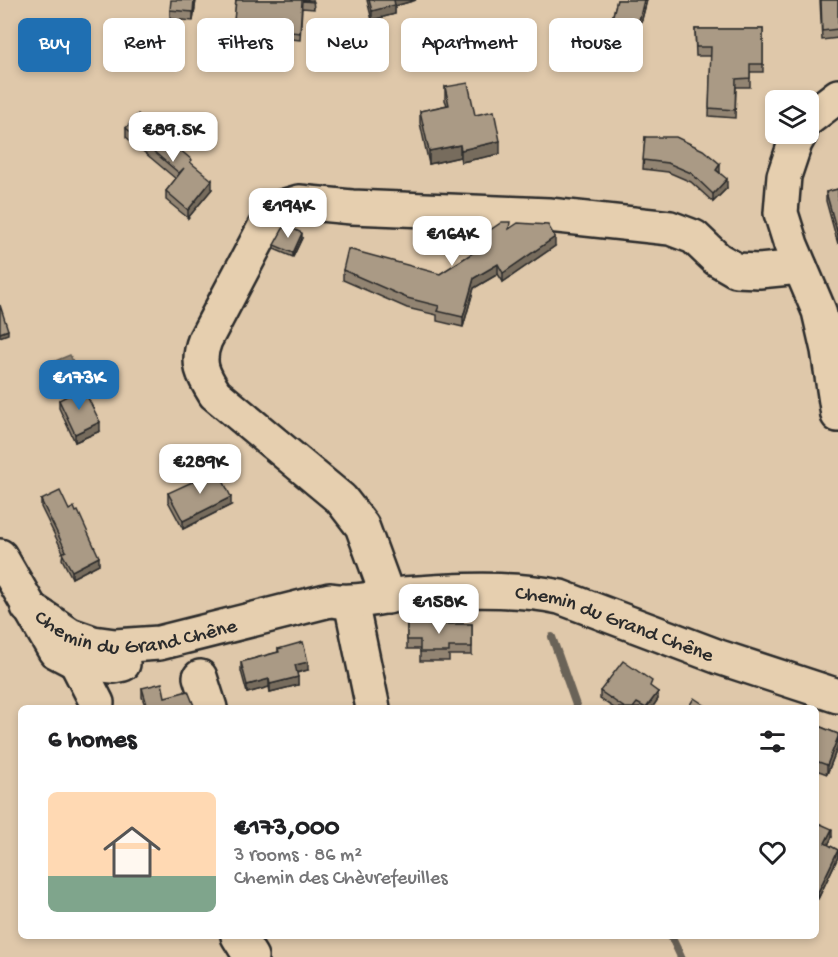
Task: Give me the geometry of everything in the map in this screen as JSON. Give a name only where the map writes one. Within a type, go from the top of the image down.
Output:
[{"type":"main road","points":[[819,111],[838,96]]},
{"type":"main road","points":[[795,144],[784,176],[781,213],[800,267],[819,311],[828,350],[838,415]]},
{"type":"main road","points":[[388,597],[362,526],[341,499],[215,394],[202,374],[199,354],[205,340],[268,219],[282,207],[299,202],[352,207],[549,215],[670,228],[694,237],[717,259],[736,270],[759,271],[800,267]]},
{"type":"main road","name":"Chemin du Grand Chêne","points":[[0,556],[28,607],[67,649],[113,666],[157,658],[340,608],[349,602]]},
{"type":"main road","name":"Chemin du Grand Chêne","points":[[67,649],[93,643],[115,646],[159,643],[330,600],[349,602],[388,597],[510,591],[560,597],[719,657],[838,696]]},
{"type":"main road","points":[[349,602],[372,705]]},
{"type":"main road","points":[[67,649],[75,700],[90,705]]},
{"type":"main road","points":[[93,705],[100,682],[113,666]]},
{"type":"main road","points":[[200,677],[209,705]]},
{"type":"main road","points":[[240,939],[251,957]]},
{"type":"shaded area","points":[[70,355],[85,387],[69,395],[53,362]]},
{"type":"building","points":[[171,0],[194,0],[193,12],[170,10]]},
{"type":"building","points":[[236,0],[313,0],[314,2],[302,1],[300,33],[294,32],[294,18],[234,18]]},
{"type":"building","points":[[369,0],[394,0],[395,5],[372,11]]},
{"type":"building","points":[[617,0],[644,0],[640,18],[612,18]]},
{"type":"building","points":[[821,0],[838,0],[838,29],[822,31]]},
{"type":"building","points":[[695,29],[763,29],[763,64],[750,64],[750,78],[736,79],[735,110],[709,108],[711,47],[696,47]]},
{"type":"building","points":[[468,83],[475,115],[494,111],[500,141],[461,150],[460,145],[429,151],[420,111],[449,105],[445,87]]},
{"type":"building","points":[[138,114],[212,180],[188,210],[166,191],[184,168],[179,173],[126,128]]},
{"type":"building","points":[[645,137],[676,137],[703,150],[720,164],[716,170],[727,179],[713,194],[691,173],[668,163],[643,160]]},
{"type":"building","points":[[838,189],[838,235],[826,192]]},
{"type":"building","points":[[502,222],[510,222],[509,229],[518,223],[548,225],[555,237],[503,273],[498,264],[474,278],[463,317],[437,311],[439,306],[407,298],[343,270],[348,249],[440,274],[482,247],[477,239]]},
{"type":"building","points":[[285,225],[302,233],[293,253],[274,245]]},
{"type":"building","points":[[0,305],[8,330],[0,333]]},
{"type":"building","points":[[83,388],[100,422],[75,434],[59,400]]},
{"type":"building","points":[[218,470],[231,497],[183,521],[168,493]]},
{"type":"building","points":[[60,491],[69,510],[74,507],[76,512],[78,511],[99,557],[72,571],[62,553],[66,551],[41,500]]},
{"type":"building","points":[[407,620],[434,620],[433,624],[472,624],[472,647],[449,647],[449,652],[420,652],[420,640],[407,640]]},
{"type":"building","points":[[303,642],[308,662],[295,665],[298,677],[270,684],[269,679],[247,685],[241,662],[279,652],[278,649]]},
{"type":"building","points":[[623,661],[652,681],[650,686],[658,692],[648,705],[637,703],[621,705],[600,691]]},
{"type":"building","points":[[162,683],[165,697],[188,691],[194,705],[147,705],[142,688]]},
{"type":"building","points":[[694,698],[704,705],[690,705]]},
{"type":"building","points":[[819,726],[838,734],[827,765],[819,762]]},
{"type":"building","points":[[819,823],[832,829],[825,843],[838,850],[819,890]]},
{"type":"waterway","points":[[552,637],[576,705]]},
{"type":"waterway","points":[[672,939],[681,957]]}]
